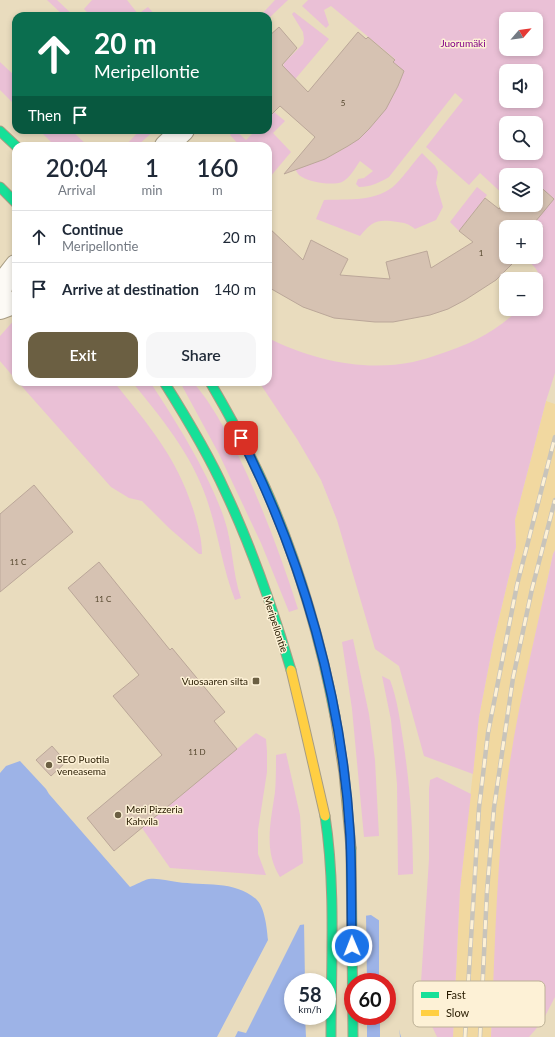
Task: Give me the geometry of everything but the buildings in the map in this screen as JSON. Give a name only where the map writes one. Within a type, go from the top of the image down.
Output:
[{"type":"main road","points":[[0,130],[12,142]]},
{"type":"main road","points":[[0,187],[12,199]]},
{"type":"main road","name":"Meripellontie","points":[[166,386],[190,424],[225,490],[254,558],[280,635],[302,713],[327,832],[330,884],[331,1037]]},
{"type":"main road","points":[[213,386],[223,402],[259,474],[286,537],[313,623],[340,740],[350,834],[352,884],[353,1037]]},
{"type":"street","points":[[170,142],[180,134]]},
{"type":"street","points":[[0,292],[2,284],[12,271]]},
{"type":"street","points":[[0,308],[12,304]]},
{"type":"shaded area","points":[[546,401],[555,404],[555,550],[520,706],[507,783],[498,894],[494,981],[456,981],[460,889],[479,717],[494,639],[516,547],[515,520]]},
{"type":"shaded area","points":[[453,1027],[491,1027],[491,1037],[453,1037]]},
{"type":"green space","points":[[47,0],[57,0],[70,12],[60,12]]},
{"type":"green space","points":[[92,0],[127,0],[136,12],[87,12],[84,9]]},
{"type":"green space","points":[[275,0],[288,0],[272,15],[272,12],[264,12]]},
{"type":"green space","name":"Juorumäki","points":[[308,0],[555,0],[555,373],[546,401],[515,520],[516,547],[494,639],[479,717],[473,774],[424,756],[399,666],[375,649],[337,520],[321,480],[297,439],[262,386],[272,386],[272,340],[320,358],[339,362],[357,365],[395,365],[420,360],[472,342],[492,331],[511,316],[543,316],[543,272],[538,272],[532,264],[543,264],[543,220],[537,220],[554,199],[543,189],[543,168],[499,168],[499,191],[480,173],[469,185],[426,147],[463,100],[455,93],[389,177],[382,181],[359,187],[356,184],[358,179],[364,178],[373,171],[360,161],[347,178],[338,183],[332,184],[308,180],[299,175],[294,167],[326,158],[340,151],[353,143],[374,123],[391,99],[403,71],[393,62],[395,59],[331,6],[324,10],[329,25],[326,28],[302,6]]},
{"type":"green space","points":[[148,7],[152,12],[141,12]]},
{"type":"green space","points":[[294,12],[329,39],[275,103],[284,63],[303,44],[303,32],[292,14]]},
{"type":"green space","points":[[0,62],[12,73],[12,102],[0,90]]},
{"type":"green space","points":[[272,110],[285,121],[273,133],[291,152],[272,175],[272,142],[236,142],[230,135],[239,134],[246,140],[252,134],[272,134]]},
{"type":"green space","points":[[43,134],[75,134],[84,142],[51,142]]},
{"type":"green space","points":[[136,134],[150,134],[142,142],[129,142]]},
{"type":"green space","points":[[422,153],[435,166],[438,172],[436,183],[443,207],[436,220],[415,229],[403,223],[391,221],[376,222],[360,236],[316,219],[324,200],[372,197],[389,190],[396,184]]},
{"type":"green space","points":[[477,187],[487,195],[459,231],[450,222]]},
{"type":"green space","points":[[12,322],[12,375],[0,361],[0,336]]},
{"type":"green space","points":[[22,386],[117,386],[161,443],[179,475],[194,512],[201,538],[202,554],[199,554],[169,528],[142,501],[129,498],[111,487]]},
{"type":"green space","points":[[135,386],[152,386],[181,431],[210,484],[218,501],[227,528],[241,598],[235,600],[214,523],[200,481],[184,451]]},
{"type":"green space","points":[[182,386],[196,386],[200,390],[218,417],[238,455],[278,550],[298,609],[289,612],[261,543],[219,454]]},
{"type":"green space","points":[[555,550],[555,997],[545,1016],[545,981],[493,981],[500,846],[511,754]]},
{"type":"green space","points":[[353,639],[369,714],[375,760],[379,836],[364,837],[352,709],[342,642]]},
{"type":"green space","points":[[382,676],[390,680],[401,725],[411,807],[413,874],[398,875],[397,784],[391,720]]},
{"type":"green space","points":[[256,733],[266,739],[267,751],[267,772],[258,830],[258,854],[266,875],[170,868],[142,828]]},
{"type":"green space","points":[[286,753],[300,815],[303,863],[280,877],[271,856],[270,825],[275,792],[276,755]]},
{"type":"green space","points":[[437,777],[471,794],[460,889],[456,981],[421,981],[429,859],[430,780]]},
{"type":"green space","points":[[432,1027],[453,1027],[453,1037],[437,1037]]},
{"type":"green space","points":[[491,1027],[538,1027],[529,1037],[491,1037]]},
{"type":"water","points":[[20,761],[130,887],[149,879],[228,886],[247,893],[256,899],[262,907],[268,940],[217,1037],[0,1037],[0,773],[6,766]]},
{"type":"water","points":[[371,915],[380,921],[389,973],[344,973],[344,1025],[396,1025],[396,1018],[401,1037],[235,1037],[238,1031],[246,1033],[300,925]]},
{"type":"pier","points":[[366,914],[367,973],[344,973],[344,1025],[367,1025],[367,1037],[306,1037],[305,1025],[336,1025],[336,973],[305,973],[304,922]]},
{"type":"pier","points":[[379,918],[391,931],[395,973],[379,973]]},
{"type":"pier","points":[[396,990],[400,1037],[380,1037],[380,1025],[396,1025]]},
{"type":"railway","points":[[468,981],[479,808],[488,733],[517,585],[555,437]]},
{"type":"railway","points":[[483,981],[487,891],[494,808],[513,678],[532,589],[555,500]]},
{"type":"railway","points":[[465,1037],[466,1027]]},
{"type":"railway","points":[[480,1027],[480,1037]]},
{"type":"traffic: fast","points":[[0,131],[12,142]]},
{"type":"traffic: fast","points":[[0,187],[12,199]]},
{"type":"traffic: fast","points":[[166,386],[204,449],[235,513],[261,579],[291,670]]},
{"type":"traffic: fast","points":[[212,386],[252,460],[277,514],[297,570],[315,628],[335,716]]},
{"type":"traffic: fast","points":[[325,816],[331,870],[332,898],[331,1037]]},
{"type":"traffic: fast","points":[[351,848],[353,1037]]},
{"type":"traffic: slow","points":[[291,670],[325,816]]},
{"type":"traffic: slow","points":[[335,716],[344,773],[351,848]]},
{"type":"place","name":"Vuosaaren silta","points":[[256,681]]},
{"type":"place","name":"SEO Puotila veneasema","points":[[49,765]]},
{"type":"place","name":"Meri Pizzeria Kahvila","points":[[118,815]]},
{"type":"route","points":[[241,438],[259,474],[286,537],[313,623],[333,706],[340,740],[350,834],[352,946]]}]
